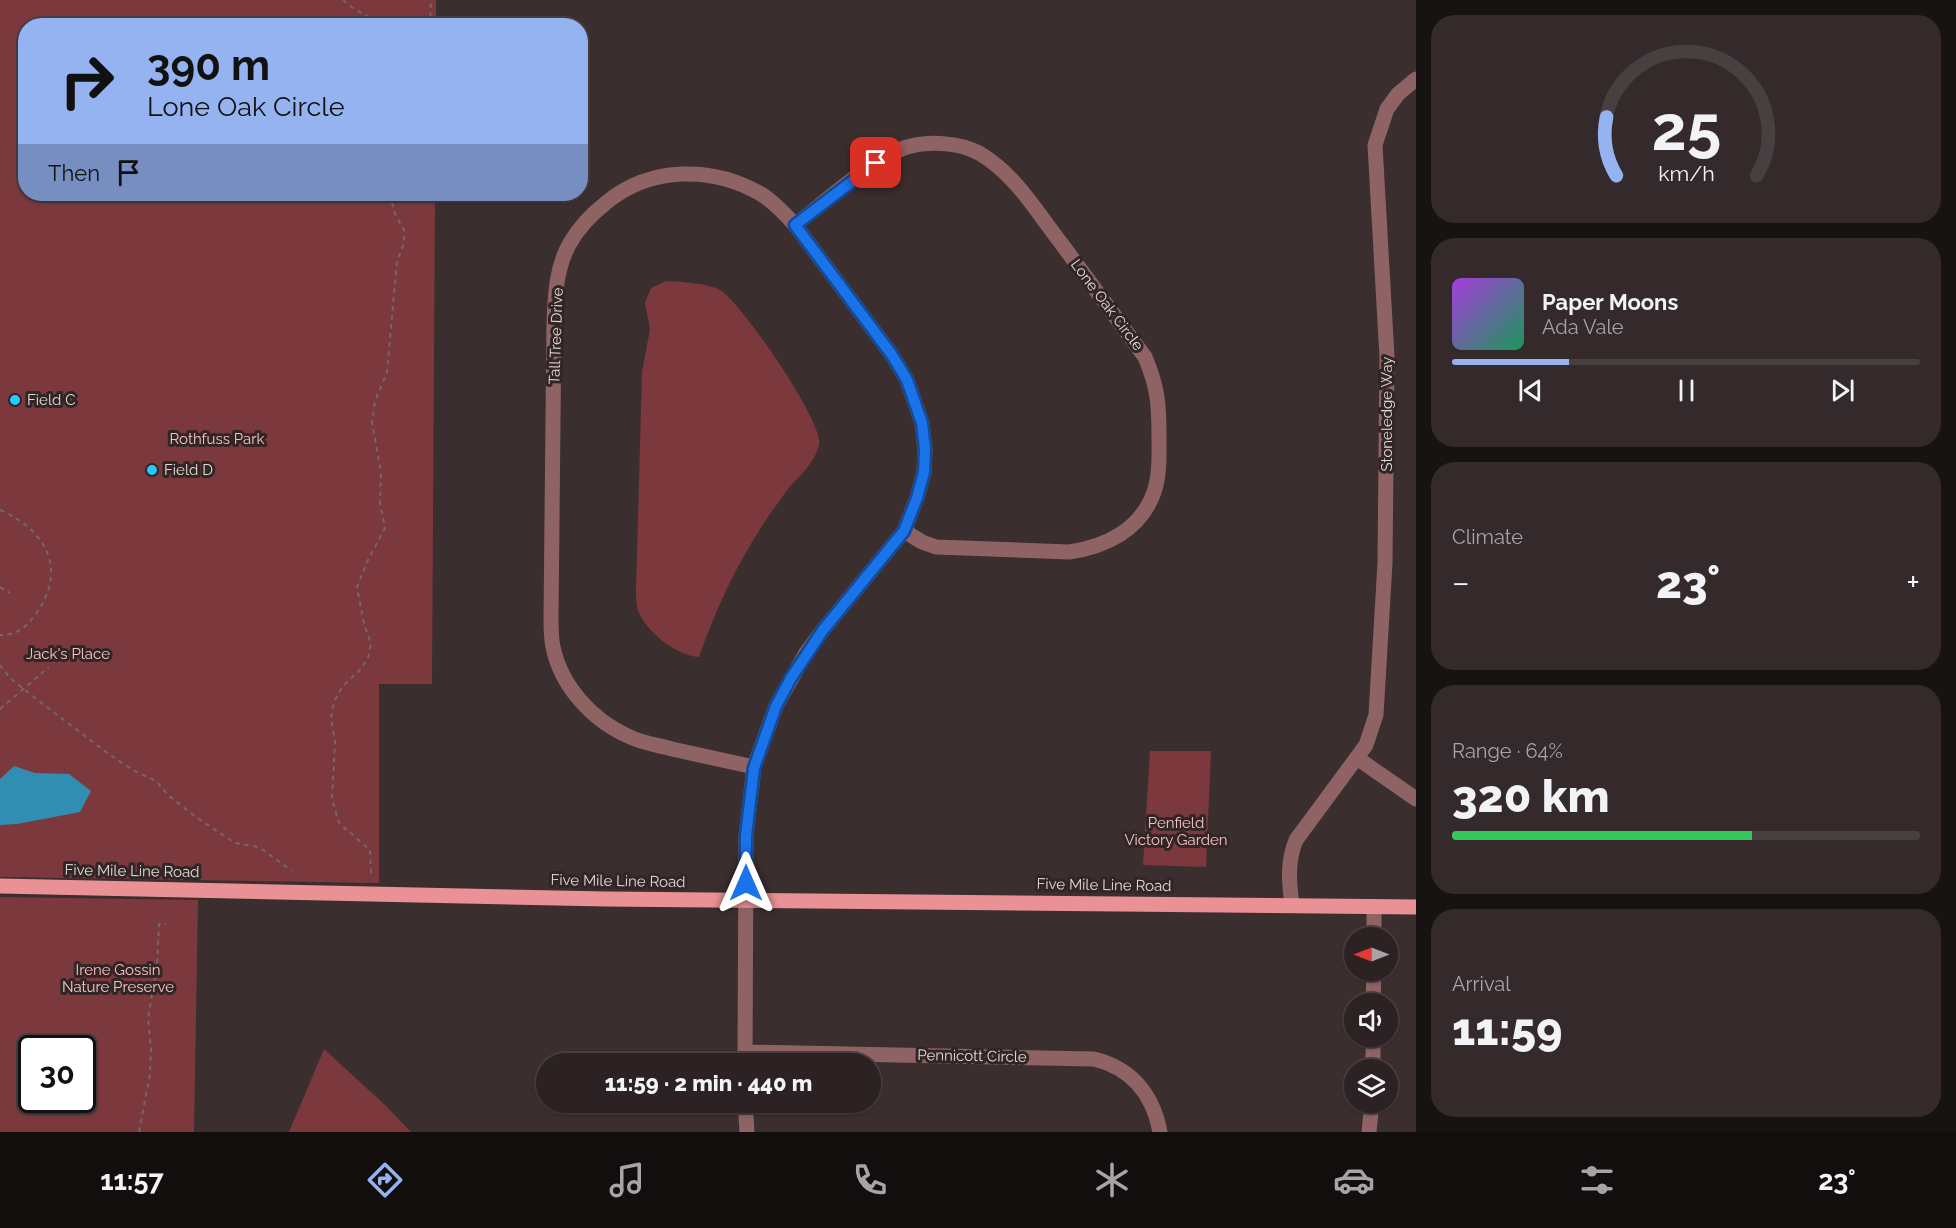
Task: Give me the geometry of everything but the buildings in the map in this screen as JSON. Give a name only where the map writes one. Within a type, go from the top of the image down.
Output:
[{"type":"main road","name":"Five Mile Line Road","points":[[0,886],[606,899],[1416,908]]},
{"type":"street","name":"Stoneledge Way","points":[[1292,905],[1290,854],[1296,840],[1366,745],[1376,715],[1385,562],[1387,357],[1375,145],[1387,109],[1398,94],[1416,79]]},
{"type":"street","name":"Lone Oak Circle","points":[[795,225],[891,153],[909,147],[942,144],[961,147],[977,153],[1011,177],[1145,357],[1153,376],[1159,401],[1159,455],[1154,492],[1134,524],[1120,536],[1087,550],[1069,552],[954,549],[922,542],[904,531]]},
{"type":"street","name":"Tall Tree Drive","points":[[746,900],[746,836],[754,768],[776,706],[806,653],[904,531],[924,472],[925,449],[922,423],[916,402],[907,380],[892,355],[781,209],[763,195],[718,176],[693,173],[667,175],[639,182],[599,208],[570,242],[555,294],[551,619],[553,648],[570,686],[594,715],[609,726],[630,737],[754,768]]},
{"type":"street","points":[[1357,758],[1416,799]]},
{"type":"street","name":"Pennicott Circle","points":[[745,1053],[746,900]]},
{"type":"street","points":[[1374,907],[1374,927]]},
{"type":"street","name":"Pennicott Circle","points":[[881,1058],[1094,1059],[1119,1067],[1138,1083],[1152,1105],[1160,1132]]},
{"type":"street","points":[[746,1113],[747,1132]]},
{"type":"street","points":[[1369,1132],[1371,1113]]},
{"type":"path","points":[[343,0],[369,18]]},
{"type":"path","points":[[430,18],[431,0]]},
{"type":"path","points":[[371,873],[370,850],[339,823],[332,799],[335,742],[331,718],[334,702],[342,687],[360,670],[368,658],[371,644],[364,624],[357,587],[385,528],[380,504],[381,472],[372,423],[375,401],[387,372],[397,261],[405,232],[395,214],[392,201]]},
{"type":"path","points":[[0,510],[28,526],[38,537],[47,551],[51,564],[51,580],[48,594],[24,628],[16,633],[0,636]]},
{"type":"path","points":[[0,587],[10,593]]},
{"type":"path","points":[[0,664],[10,678],[24,689],[110,755],[156,781],[169,796],[222,835],[235,843],[263,850],[292,871]]},
{"type":"path","points":[[0,709],[49,667]]},
{"type":"path","points":[[139,1132],[150,1074],[148,1005],[157,965],[159,924],[166,924]]},
{"type":"green space","name":"Rothfuss Park","points":[[0,0],[436,0],[436,18],[18,18],[18,201],[435,201],[432,684],[379,684],[379,883],[0,877]]},
{"type":"green space","points":[[666,281],[708,286],[720,290],[731,299],[780,364],[796,390],[817,433],[819,445],[810,464],[778,503],[743,558],[719,606],[699,657],[681,652],[656,636],[638,611],[636,601],[642,372],[650,329],[645,303],[651,288]]},
{"type":"green space","name":"Penfield Victory Garden","points":[[1150,751],[1211,751],[1206,867],[1143,865]]},
{"type":"green space","name":"Irene Gossin Nature Preserve","points":[[0,897],[198,900],[194,1132],[0,1132]]},
{"type":"green space","points":[[324,1049],[386,1106],[411,1132],[289,1132]]},
{"type":"water","points":[[14,766],[35,773],[69,774],[91,791],[80,812],[0,825],[0,779]]},
{"type":"place","name":"Field C","points":[[15,400]]},
{"type":"place","name":"Field D","points":[[152,470]]},
{"type":"route","points":[[746,883],[746,836],[754,768],[776,706],[806,653],[904,531],[924,472],[925,449],[922,423],[907,380],[892,355],[795,225],[876,163]]},
{"type":"park label","name":"Jack's Place","points":[[68,654]]}]
